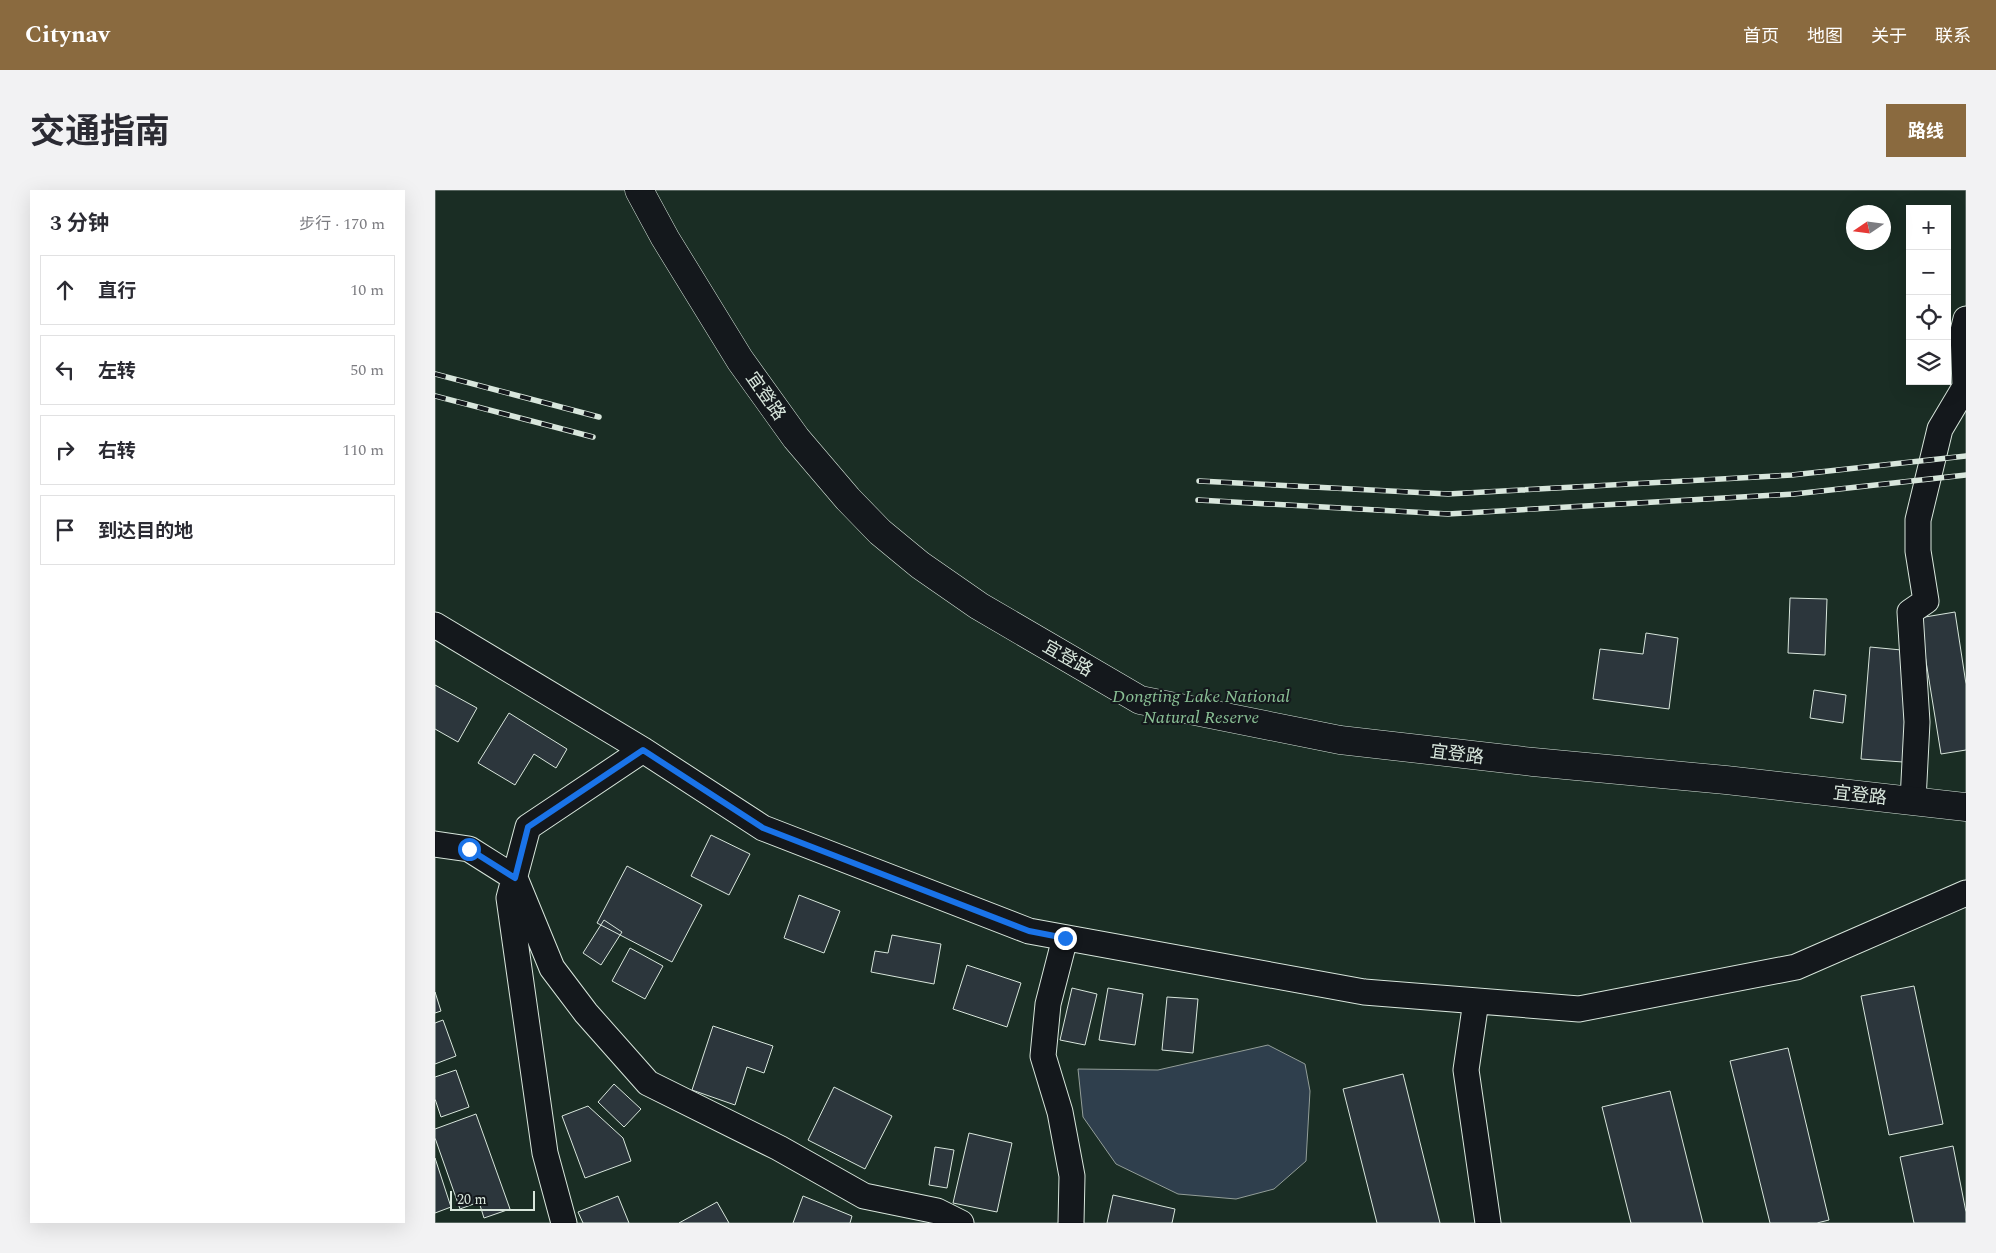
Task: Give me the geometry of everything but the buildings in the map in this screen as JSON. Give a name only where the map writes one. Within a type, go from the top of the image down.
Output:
[{"type":"street","name":"宜登路","points":[[639,190],[665,238],[740,360],[796,438],[848,499],[880,532],[920,565],[979,606],[1140,700],[1340,740],[1966,807]]},
{"type":"street","points":[[1913,801],[1917,722],[1910,612],[1926,601],[1918,551],[1918,520],[1940,429],[1965,387],[1963,331],[1966,319]]},
{"type":"street","points":[[435,625],[643,750],[763,828],[1029,931],[1364,992],[1579,1009],[1796,967],[1966,893]]},
{"type":"street","points":[[564,1223],[545,1154],[509,898],[528,827],[643,750]]},
{"type":"street","points":[[435,844],[469,849],[515,878],[552,968],[648,1083],[779,1148],[864,1196],[937,1211],[961,1223]]},
{"type":"street","points":[[1065,938],[1048,1004],[1043,1056],[1060,1112],[1072,1176],[1071,1223]]},
{"type":"street","points":[[1476,1001],[1466,1070],[1488,1223]]},
{"type":"green space","name":"Dongting Lake National Natural Reserve","points":[[435,190],[1966,190],[1966,1223],[435,1223]]},
{"type":"water","points":[[1268,1045],[1305,1064],[1310,1091],[1306,1161],[1274,1189],[1236,1199],[1178,1194],[1116,1164],[1083,1117],[1078,1069],[1158,1070]]},
{"type":"railway","points":[[435,374],[599,417]]},
{"type":"railway","points":[[435,396],[593,437]]},
{"type":"railway","points":[[1199,481],[1448,494],[1792,475],[1966,456]]},
{"type":"railway","points":[[1198,500],[1448,514],[1794,494],[1966,475]]},
{"type":"route","points":[[469,849],[515,878],[528,827],[643,750],[763,828],[1029,931],[1065,938]]}]
